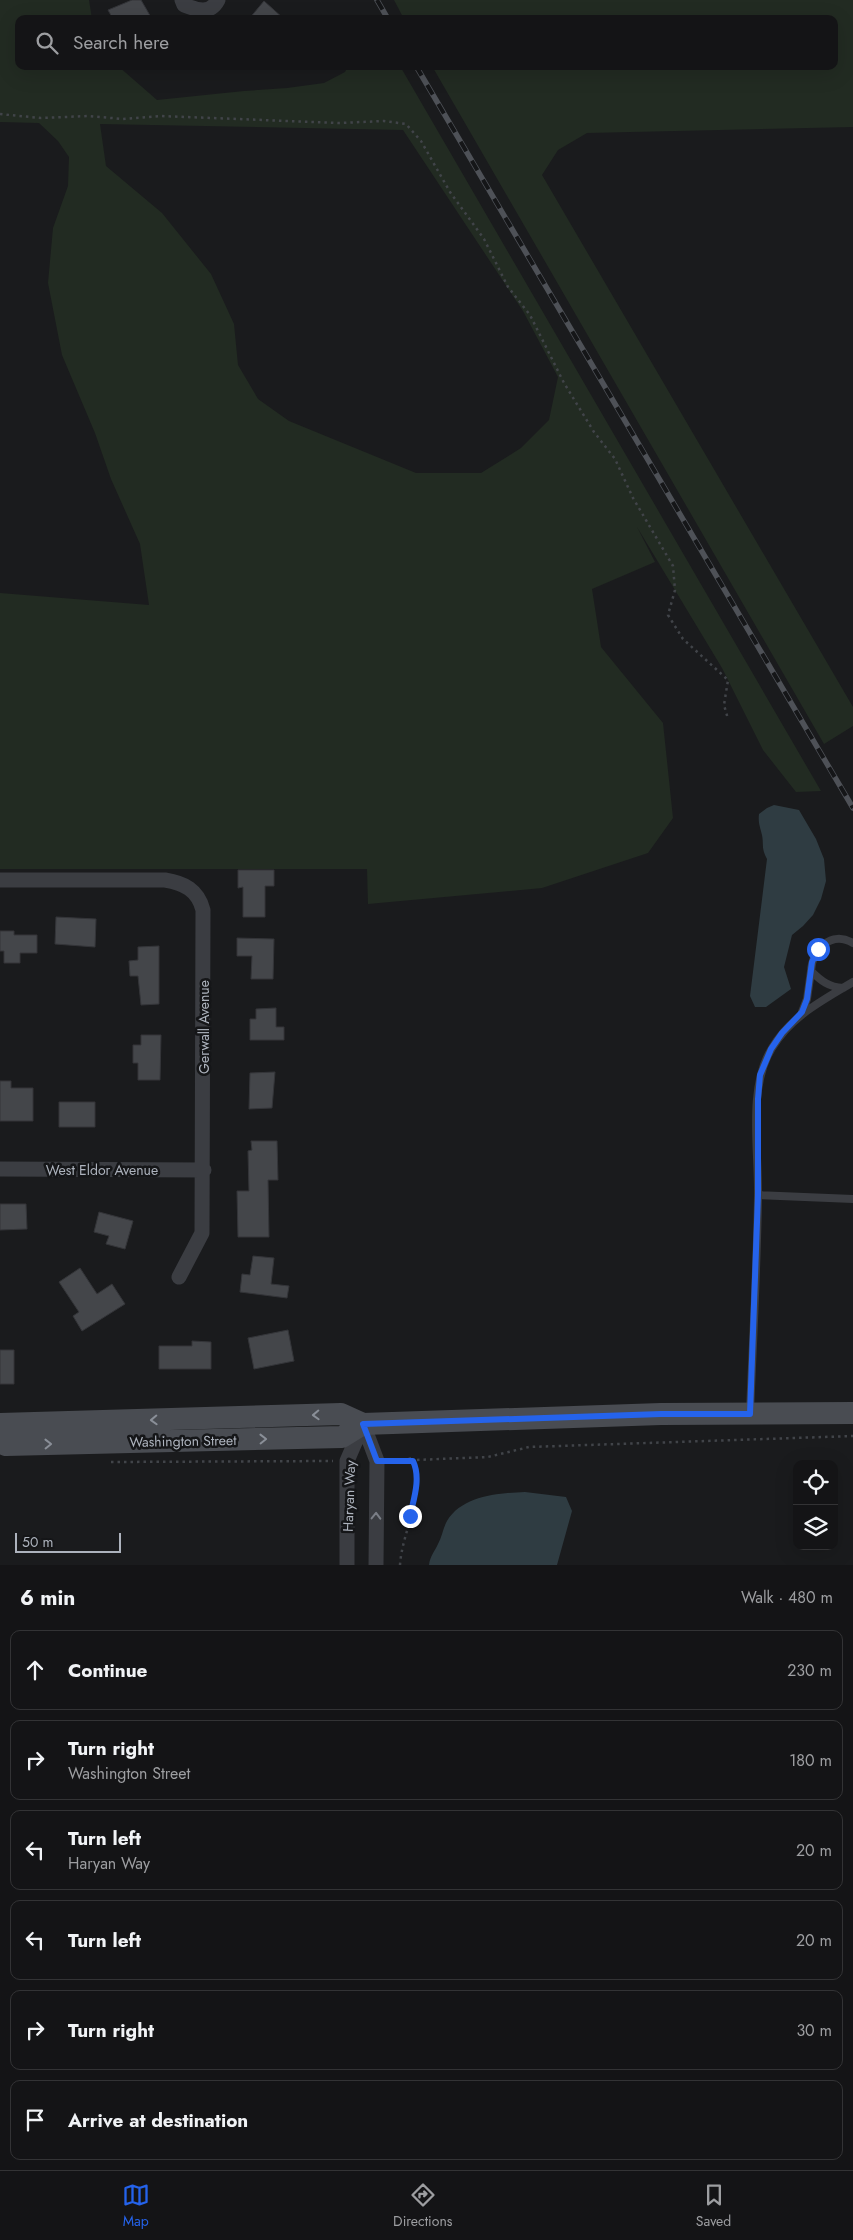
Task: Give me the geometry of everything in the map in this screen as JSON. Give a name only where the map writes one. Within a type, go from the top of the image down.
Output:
[{"type":"main road","name":"Washington Street","points":[[0,1424],[341,1414],[363,1424],[661,1414],[853,1414]]},
{"type":"main road","name":"Washington Street","points":[[0,1443],[6,1445],[342,1437],[363,1424]]},
{"type":"street","points":[[182,0],[184,5],[197,10],[207,11],[216,5],[218,0]]},
{"type":"street","name":"Gerwall Avenue","points":[[0,880],[165,880],[180,882],[197,894],[201,901],[204,919],[204,1170],[202,1233],[179,1277]]},
{"type":"street","name":"West Eldor Avenue","points":[[0,1169],[204,1170]]},
{"type":"street","name":"Haryan Way","points":[[347,1565],[348,1461],[363,1424]]},
{"type":"street","name":"Haryan Way","points":[[363,1424],[377,1461],[376,1565]]},
{"type":"lane","points":[[802,1012],[807,999],[814,955],[825,943],[837,938],[853,943]]},
{"type":"lane","points":[[811,971],[828,986],[843,988]]},
{"type":"lane","points":[[750,1414],[758,1195],[758,1099],[760,1075],[771,1049],[782,1033],[802,1012],[853,982]]},
{"type":"lane","points":[[758,1195],[853,1198]]},
{"type":"path","points":[[0,114],[41,118],[88,116],[123,119],[161,116],[406,124],[422,141],[450,192],[484,239],[508,287],[530,315],[564,383],[594,432],[615,459],[632,498],[674,566],[675,590],[668,615],[683,639],[728,680],[724,705],[728,719]]},
{"type":"path","points":[[413,1461],[488,1457],[529,1447],[853,1436]]},
{"type":"path","points":[[377,1461],[399,1461],[412,1458],[416,1468],[417,1486],[401,1551],[400,1565]]},
{"type":"path","points":[[107,1462],[348,1461]]},
{"type":"shaded area","points":[[0,0],[89,0],[91,15],[15,15],[15,70],[123,70],[157,100],[324,83],[346,70],[402,70],[821,791],[796,792],[763,750],[722,668],[637,527],[655,562],[592,589],[601,647],[663,723],[673,818],[648,853],[542,888],[368,904],[367,869],[0,869],[0,593],[149,605],[140,544],[111,479],[95,433],[62,355],[48,283],[53,228],[68,186],[69,157],[58,141],[39,123],[0,122]],"holes":[[[100,124],[403,130],[523,311],[558,377],[549,420],[521,448],[481,473],[416,473],[289,421],[258,399],[238,365],[234,324],[211,274],[162,213],[106,166]]]},
{"type":"shaded area","points":[[394,0],[853,0],[853,127],[587,133],[558,150],[542,175],[853,707],[853,726],[824,744],[434,70],[838,70],[838,15],[402,15]]},
{"type":"shaded area","points":[[774,805],[799,810],[816,839],[824,859],[826,881],[821,899],[813,915],[792,935],[784,967],[791,989],[766,1007],[755,1007],[750,996],[767,859],[763,849],[759,814]]},
{"type":"shaded area","points":[[525,1492],[566,1497],[572,1511],[557,1565],[429,1565],[447,1521],[462,1506],[471,1501],[492,1495]]},
{"type":"building","points":[[132,0],[141,0],[150,15],[111,15],[108,10]]},
{"type":"building","points":[[264,1],[280,15],[252,15]]},
{"type":"building","points":[[238,870],[274,870],[274,886],[265,886],[265,917],[243,917],[243,887],[238,888]]},
{"type":"building","points":[[56,917],[96,919],[95,947],[55,944]]},
{"type":"building","points":[[0,931],[14,931],[14,935],[37,935],[37,953],[20,953],[20,963],[4,963],[4,951],[0,951]]},
{"type":"building","points":[[237,938],[274,939],[273,979],[251,979],[252,956],[237,956]]},
{"type":"building","points":[[159,946],[159,1004],[141,1005],[138,976],[130,976],[129,961],[138,960],[138,947]]},
{"type":"building","points":[[276,1008],[276,1027],[284,1027],[284,1040],[250,1040],[250,1019],[256,1019],[256,1009]]},
{"type":"building","points":[[141,1035],[161,1035],[160,1080],[138,1080],[138,1063],[133,1063],[133,1045],[141,1045]]},
{"type":"building","points":[[275,1072],[272,1108],[249,1109],[250,1073]]},
{"type":"building","points":[[0,1081],[11,1081],[11,1088],[33,1088],[33,1121],[0,1121]]},
{"type":"building","points":[[59,1102],[95,1102],[95,1127],[59,1127]]},
{"type":"building","points":[[251,1141],[277,1141],[278,1180],[268,1180],[269,1237],[238,1237],[237,1191],[249,1191],[248,1151],[252,1150]]},
{"type":"building","points":[[0,1204],[26,1204],[27,1229],[0,1230]]},
{"type":"building","points":[[99,1212],[133,1221],[125,1249],[106,1244],[109,1236],[94,1232]]},
{"type":"building","points":[[253,1256],[274,1258],[271,1284],[289,1286],[287,1298],[240,1292],[242,1274],[250,1275]]},
{"type":"building","points":[[80,1268],[97,1294],[112,1284],[125,1304],[82,1331],[73,1316],[79,1312],[59,1282]]},
{"type":"building","points":[[288,1330],[294,1361],[254,1369],[248,1338]]},
{"type":"building","points":[[192,1341],[211,1342],[211,1369],[159,1369],[159,1346],[192,1346]]},
{"type":"building","points":[[0,1350],[14,1350],[14,1384],[0,1384]]},
{"type":"railway","points":[[377,0],[386,15]]},
{"type":"railway","points":[[418,70],[853,808]]},
{"type":"route","points":[[410,1516],[417,1486],[416,1468],[413,1461],[377,1461],[363,1424],[661,1414],[750,1414],[758,1195],[758,1099],[760,1075],[771,1049],[782,1033],[802,1012],[807,999],[812,962],[818,949]]}]
